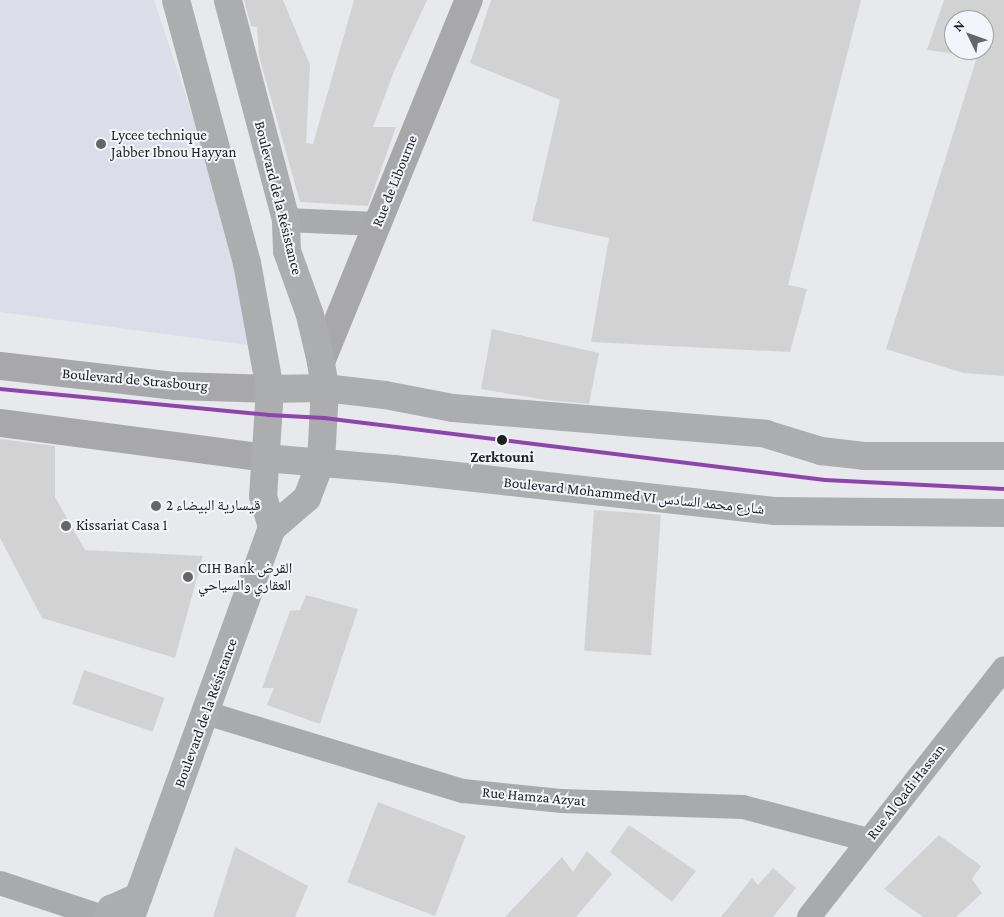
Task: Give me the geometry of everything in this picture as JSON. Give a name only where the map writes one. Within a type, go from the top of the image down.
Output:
[{"type":"main road","points":[[176,0],[246,263],[270,389],[263,496],[272,528]]},
{"type":"main road","points":[[190,0],[244,205],[246,263]]},
{"type":"main road","points":[[210,0],[255,174],[287,251]]},
{"type":"main road","name":"Boulevard de la Résistance","points":[[108,917],[111,909],[141,910],[206,713],[272,528],[306,498],[322,462],[325,388],[321,362],[310,315],[287,251],[286,220],[228,0]]},
{"type":"main road","name":"Rue de Libourne","points":[[321,362],[468,0]]},
{"type":"main road","name":"Boulevard de Strasbourg","points":[[0,366],[176,386],[270,389]]},
{"type":"main road","points":[[270,389],[325,388],[385,395],[453,408],[766,434],[821,451],[864,456],[1004,456]]},
{"type":"main road","points":[[0,423],[265,458]]},
{"type":"main road","name":"Boulevard Mohammed VI شارع محمد السادس","points":[[265,458],[322,462],[774,511],[1004,513]]},
{"type":"street","points":[[286,220],[377,224]]},
{"type":"street","name":"Rue Al Qadi Hassan","points":[[809,917],[1004,668]]},
{"type":"street","name":"Rue Hamza Azyat","points":[[206,713],[463,791],[562,801],[743,807],[868,840]]},
{"type":"street","points":[[0,883],[103,917]]},
{"type":"shaded area","name":"Lycee technique Jabber Ibnou Hayyan","points":[[0,0],[154,0],[250,289],[262,347],[0,312]]},
{"type":"building","points":[[244,0],[283,0],[310,65],[306,143],[313,144],[354,0],[427,0],[395,69],[373,127],[396,127],[368,206],[300,202],[259,56],[257,27],[251,26]]},
{"type":"building","points":[[491,0],[861,0],[788,285],[807,289],[790,352],[591,342],[609,238],[532,221],[560,100],[470,63]]},
{"type":"building","points":[[944,0],[1004,0],[1004,376],[963,373],[886,349],[976,60],[994,60],[994,10],[944,10],[944,52],[927,50]]},
{"type":"building","points":[[492,329],[599,353],[589,404],[546,400],[481,389]]},
{"type":"building","points":[[0,439],[55,446],[55,497],[85,550],[203,556],[175,658],[42,618],[0,538]]},
{"type":"building","points":[[594,510],[661,515],[651,655],[584,651]]},
{"type":"building","points":[[306,595],[358,609],[320,724],[267,705],[274,688],[262,688],[290,611],[300,610]]},
{"type":"building","points":[[84,670],[164,698],[153,732],[72,704]]},
{"type":"building","points":[[378,802],[466,836],[435,916],[347,882]]},
{"type":"building","points":[[629,825],[696,871],[672,902],[610,852]]},
{"type":"building","points":[[939,835],[981,866],[972,879],[982,893],[956,917],[923,917],[884,889]]},
{"type":"building","points":[[235,847],[308,886],[295,917],[213,917]]},
{"type":"building","points":[[587,851],[612,874],[576,917],[505,917],[562,857],[573,872]]},
{"type":"building","points":[[773,868],[796,888],[773,917],[721,917],[752,878],[758,885]]},
{"type":"transit line","points":[[0,389],[269,415],[324,418],[825,480],[1004,489]]},
{"type":"place","name":"Lycee technique Jabber Ibnou Hayyan","points":[[101,144]]},
{"type":"place","name":"Zerktouni","points":[[502,440]]},
{"type":"place","name":"قيسارية البيضاء 2","points":[[156,506]]},
{"type":"place","name":"Kissariat Casa 1","points":[[66,526]]},
{"type":"place","name":"CIH Bank القرض العقاري والسياحي","points":[[188,577]]}]
